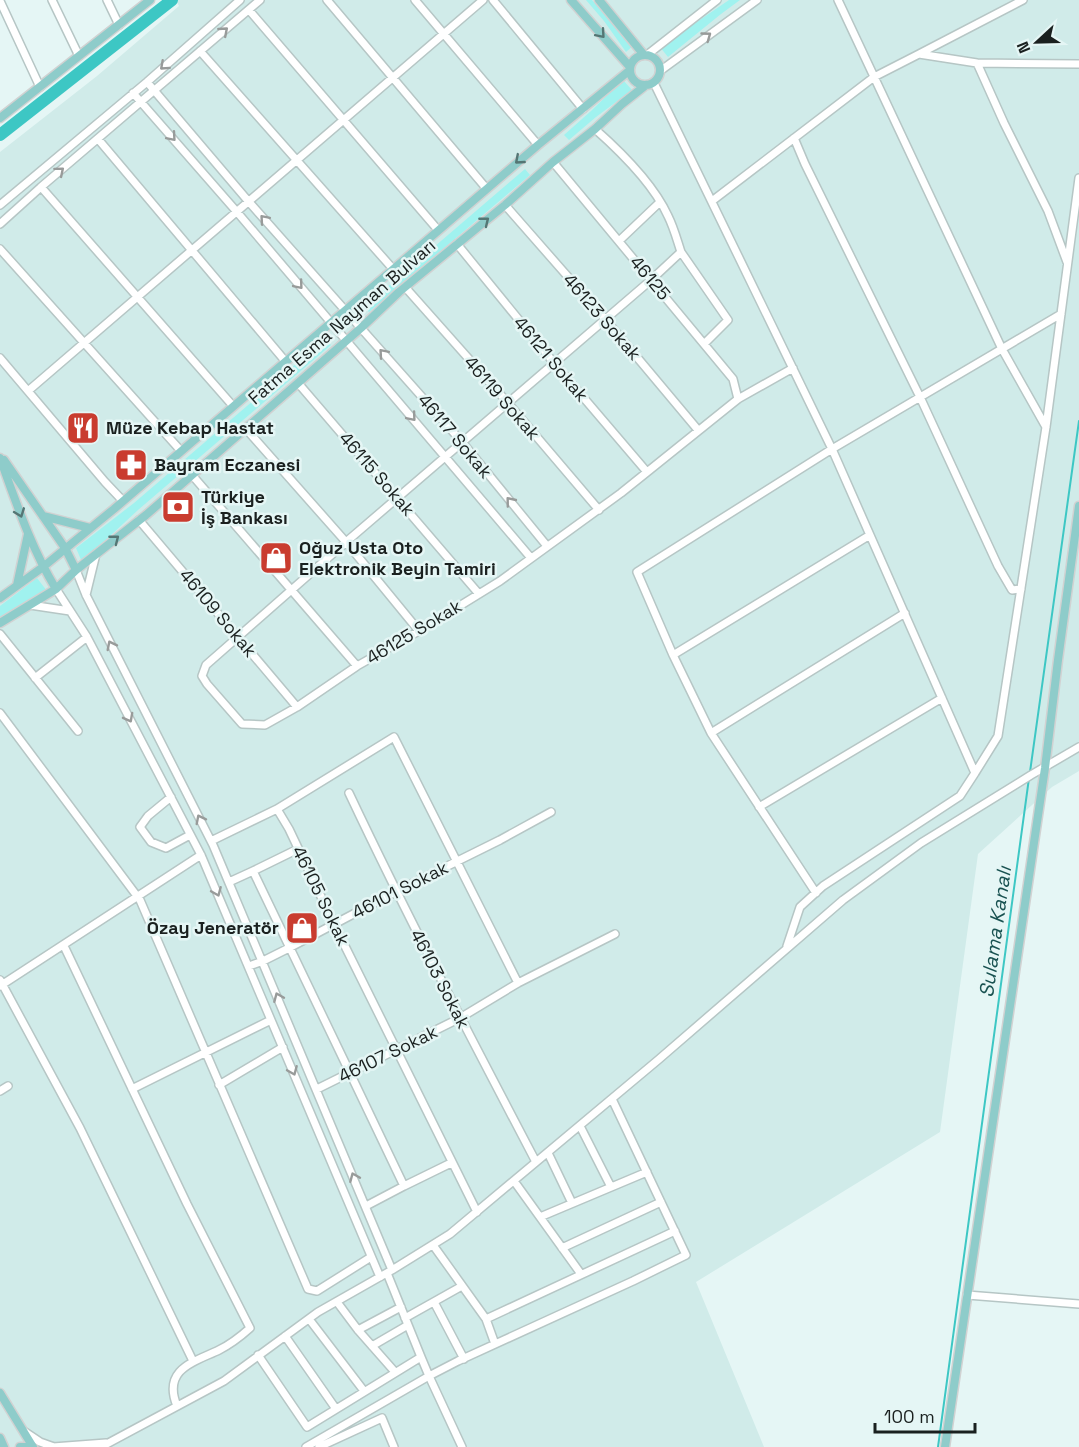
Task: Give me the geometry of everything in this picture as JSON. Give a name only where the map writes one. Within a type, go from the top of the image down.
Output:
[{"type":"main road","points":[[0,118],[150,0]]},
{"type":"main road","points":[[572,0],[630,69],[633,79],[637,83],[650,84],[659,75],[658,62],[655,58],[646,55],[599,0]]},
{"type":"main road","points":[[630,69],[635,59],[646,55]]},
{"type":"main road","name":"Fatma Esma Nayman Bulvarı","points":[[0,598],[43,567],[123,501],[486,189],[630,69]]},
{"type":"main road","name":"Fatma Esma Nayman Bulvarı","points":[[0,623],[56,589],[76,570],[192,476],[405,287],[622,104],[650,84]]},
{"type":"main road","points":[[0,456],[65,548],[76,570]]},
{"type":"main road","points":[[0,456],[28,533],[56,589]]},
{"type":"main road","points":[[945,1447],[1045,768],[1079,506]]},
{"type":"main road","points":[[43,516],[90,528]]},
{"type":"main road","points":[[17,585],[28,533]]},
{"type":"main road","points":[[0,1393],[32,1447]]},
{"type":"main road","points":[[0,1438],[4,1447]]},
{"type":"main road","points":[[20,1447],[32,1447]]},
{"type":"street","points":[[52,0],[79,56]]},
{"type":"street","points":[[107,0],[119,25]]},
{"type":"street","points":[[0,205],[147,82],[240,0]]},
{"type":"street","points":[[0,224],[260,0]]},
{"type":"street","points":[[327,0],[486,189]]},
{"type":"street","points":[[415,0],[538,145]]},
{"type":"street","points":[[28,391],[483,0]]},
{"type":"street","points":[[493,0],[583,109]]},
{"type":"street","points":[[646,55],[717,0]]},
{"type":"street","points":[[660,70],[757,0]]},
{"type":"street","points":[[838,0],[1002,349],[1046,427]]},
{"type":"street","points":[[712,201],[874,77],[1023,0]]},
{"type":"street","points":[[0,1],[40,87]]},
{"type":"street","points":[[249,10],[438,230]]},
{"type":"street","points":[[200,51],[393,269]]},
{"type":"street","points":[[919,54],[977,63],[1079,64]]},
{"type":"street","points":[[977,63],[1048,211],[1068,264]]},
{"type":"street","name":"46117 Sokak","points":[[147,82],[249,202],[462,442],[547,546]]},
{"type":"street","points":[[650,84],[712,201],[832,449],[975,773]]},
{"type":"street","name":"46117 Sokak","points":[[134,93],[531,558]]},
{"type":"street","points":[[595,129],[639,173],[660,202],[669,216],[681,252],[728,320],[704,344]]},
{"type":"street","points":[[794,138],[920,397],[998,566],[1012,590],[1021,590]]},
{"type":"street","points":[[98,139],[286,362]]},
{"type":"street","name":"46125","points":[[553,162],[733,379],[738,399]]},
{"type":"street","points":[[786,948],[800,907],[823,886],[960,796],[998,736],[1046,427],[1079,178]]},
{"type":"street","points":[[41,187],[233,406]]},
{"type":"street","points":[[619,241],[660,202]]},
{"type":"street","name":"46123 Sokak","points":[[505,205],[698,430]]},
{"type":"street","name":"46121 Sokak","points":[[457,244],[647,472]]},
{"type":"street","points":[[0,249],[181,451]]},
{"type":"street","points":[[238,637],[681,252]]},
{"type":"street","name":"46119 Sokak","points":[[405,287],[599,510]]},
{"type":"street","points":[[816,893],[711,733],[673,655],[637,572],[832,449],[1061,314]]},
{"type":"street","points":[[0,358],[123,501]]},
{"type":"street","points":[[547,546],[599,510],[738,399],[793,368]]},
{"type":"street","name":"46115 Sokak","points":[[298,383],[479,594]]},
{"type":"street","points":[[246,429],[346,542],[419,631]]},
{"type":"street","points":[[192,476],[357,666]]},
{"type":"street","name":"46109 Sokak","points":[[139,520],[297,707]]},
{"type":"street","points":[[673,655],[870,535]]},
{"type":"street","name":"46125 Sokak","points":[[238,637],[206,665],[202,676],[242,724],[265,725],[297,707],[357,666],[500,581],[547,546]]},
{"type":"street","points":[[86,595],[96,554]]},
{"type":"street","points":[[76,570],[86,595],[230,882],[366,1206],[400,1307],[429,1377],[462,1447]]},
{"type":"street","points":[[56,589],[87,638],[201,855],[380,1277]]},
{"type":"street","points":[[30,605],[70,611]]},
{"type":"street","points":[[711,733],[905,613]]},
{"type":"street","points":[[0,634],[78,731]]},
{"type":"street","points":[[35,678],[87,638]]},
{"type":"street","points":[[759,807],[942,698]]},
{"type":"street","points":[[0,713],[140,900],[308,1289],[318,1291],[371,1257]]},
{"type":"street","points":[[211,841],[277,809],[394,737],[518,983]]},
{"type":"street","points":[[101,1447],[224,1381],[309,1319],[450,1234],[612,1099],[843,900],[921,843],[1079,747]]},
{"type":"street","name":"46103 Sokak","points":[[349,793],[460,1018],[536,1162]]},
{"type":"street","points":[[171,797],[147,816],[140,827],[151,842],[166,848],[190,835]]},
{"type":"street","name":"46105 Sokak","points":[[277,809],[289,829],[477,1212]]},
{"type":"street","name":"46101 Sokak","points":[[249,966],[289,948],[551,812]]},
{"type":"street","points":[[230,882],[298,849]]},
{"type":"street","points":[[193,1361],[80,1128],[1,983],[64,946],[201,855]]},
{"type":"street","points":[[253,871],[404,1186]]},
{"type":"street","name":"46107 Sokak","points":[[317,1089],[460,1018],[518,983],[615,934]]},
{"type":"street","points":[[64,946],[187,1204],[250,1328],[235,1341],[184,1367],[175,1381],[173,1392],[177,1406]]},
{"type":"street","points":[[132,1089],[271,1020]]},
{"type":"street","points":[[219,1085],[283,1047]]},
{"type":"street","points":[[0,1091],[8,1086]]},
{"type":"street","points":[[307,1447],[464,1359],[686,1255],[612,1099]]},
{"type":"street","points":[[579,1126],[611,1187]]},
{"type":"street","points":[[548,1153],[572,1203]]},
{"type":"street","points":[[366,1206],[451,1163]]},
{"type":"street","points":[[540,1217],[647,1172]]},
{"type":"street","points":[[514,1181],[581,1274]]},
{"type":"street","points":[[562,1248],[661,1202]]},
{"type":"street","points":[[486,1319],[675,1231]]},
{"type":"street","points":[[433,1245],[486,1319],[495,1344]]},
{"type":"street","points":[[372,1346],[434,1302],[462,1286]]},
{"type":"street","points":[[967,1295],[1079,1304]]},
{"type":"street","points":[[337,1302],[395,1372]]},
{"type":"street","points":[[434,1302],[464,1359]]},
{"type":"street","points":[[358,1330],[400,1307]]},
{"type":"street","points":[[309,1319],[364,1391]]},
{"type":"street","points":[[285,1336],[336,1409]]},
{"type":"street","points":[[258,1355],[308,1427],[421,1357]]},
{"type":"street","points":[[319,1447],[382,1418],[394,1447]]},
{"type":"street","points":[[23,1431],[53,1447],[108,1443]]},
{"type":"shaded area","points":[[176,0],[1079,0],[1079,771],[1052,787],[978,854],[940,1132],[696,1282],[764,1447],[0,1447],[0,152],[97,76],[179,6]]},
{"type":"shaded area","points":[[586,0],[592,0],[634,45],[626,52]]},
{"type":"shaded area","points":[[729,0],[740,0],[668,57],[660,47]]},
{"type":"shaded area","points":[[623,80],[632,90],[569,140],[564,135]]},
{"type":"shaded area","points":[[525,169],[530,175],[369,312],[364,307]]},
{"type":"shaded area","points":[[325,339],[331,345],[138,510],[82,562],[76,548],[134,503]]},
{"type":"shaded area","points":[[37,578],[47,591],[0,621],[0,606]]},
{"type":"waterway","points":[[0,135],[172,0]]},
{"type":"waterway","name":"Sulama Kanalı","points":[[1030,772],[1079,421]]},
{"type":"waterway","name":"Sulama Kanalı","points":[[938,1447],[1029,778]]},
{"type":"place","name":"Müze Kebap Hastat","points":[[83,428]]},
{"type":"place","name":"Bayram Eczanesi","points":[[131,465]]},
{"type":"place","name":"Türkiye İş Bankası","points":[[178,507]]},
{"type":"place","name":"Oğuz Usta Oto Elektronik Beyin Tamiri","points":[[276,558]]},
{"type":"place","name":"Özay Jeneratör","points":[[302,928]]}]
